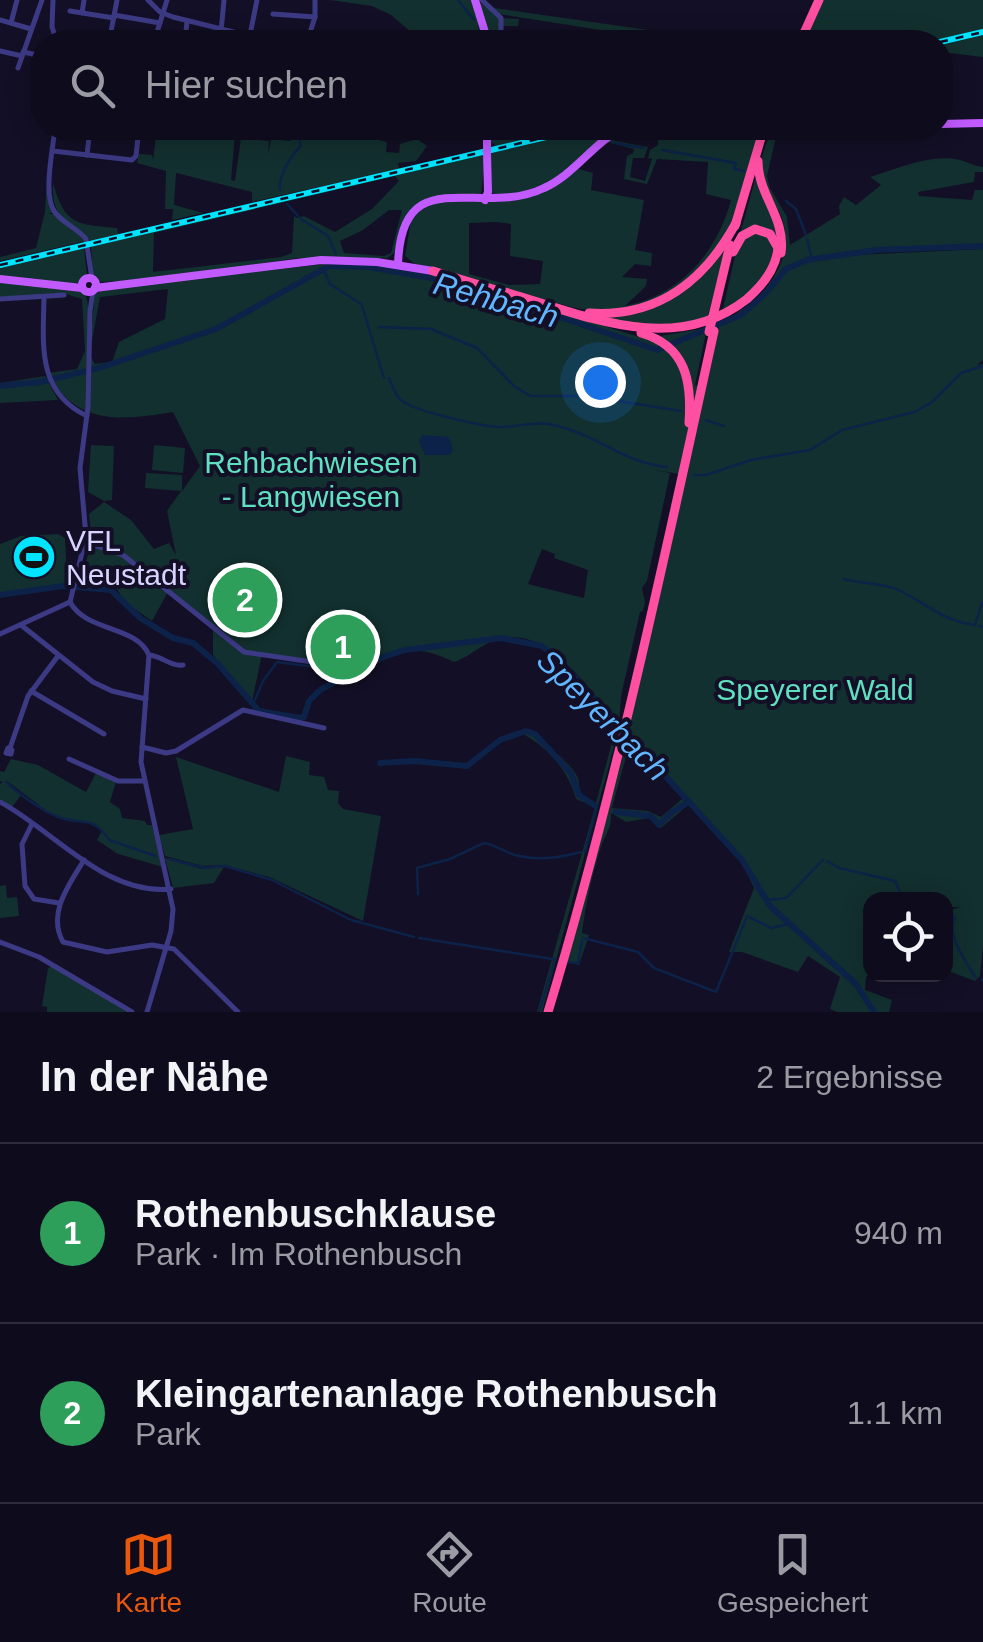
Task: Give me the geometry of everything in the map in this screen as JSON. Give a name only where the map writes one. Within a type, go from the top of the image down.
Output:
[{"type":"highway","points":[[803,30],[816,0]]},
{"type":"highway","points":[[546,1012],[591,866],[736,223],[762,140]]},
{"type":"highway","points":[[715,315],[763,140]]},
{"type":"highway","points":[[505,292],[598,324],[638,332],[667,333],[709,324],[747,302],[769,279],[780,256],[783,238],[779,218],[760,185],[758,161]]},
{"type":"highway","points":[[562,309],[620,313],[665,300],[705,270],[736,223]]},
{"type":"highway","points":[[433,271],[643,329],[673,329],[727,312],[753,293],[772,269],[778,250],[772,236],[755,229],[742,236],[733,252]]},
{"type":"highway","points":[[638,332],[669,347],[683,364],[689,381],[687,442]]},
{"type":"highway","points":[[688,426],[712,332]]},
{"type":"main road","points":[[478,0],[485,30]]},
{"type":"main road","points":[[953,124],[983,123]]},
{"type":"main road","points":[[484,195],[487,140]]},
{"type":"main road","points":[[400,260],[408,218],[418,205],[434,198],[484,195],[499,200],[530,194],[556,182],[603,140]]},
{"type":"main road","points":[[377,262],[395,255],[402,244]]},
{"type":"main road","points":[[0,279],[59,285],[156,282],[300,262],[400,260],[433,271]]},
{"type":"street","points":[[11,23],[17,0]]},
{"type":"street","points":[[0,20],[32,29],[42,0]]},
{"type":"street","points":[[53,0],[54,30]]},
{"type":"street","points":[[82,13],[84,0]]},
{"type":"street","points":[[111,30],[117,0]]},
{"type":"street","points":[[148,0],[163,13],[221,30],[224,0]]},
{"type":"street","points":[[158,30],[167,0]]},
{"type":"street","points":[[251,30],[257,0]]},
{"type":"street","points":[[312,30],[315,0]]},
{"type":"street","points":[[478,0],[500,18],[500,30]]},
{"type":"street","points":[[70,11],[160,23]]},
{"type":"street","points":[[272,14],[316,17]]},
{"type":"street","points":[[186,30],[187,21]]},
{"type":"street","points":[[18,68],[30,34]]},
{"type":"street","points":[[0,51],[30,55]]},
{"type":"street","points":[[54,140],[50,199],[55,212],[86,239],[90,258],[87,416],[80,468],[86,542],[70,602],[83,617],[142,643],[149,655],[142,748],[144,781],[170,888],[173,923],[145,1012]]},
{"type":"street","points":[[87,155],[89,140]]},
{"type":"street","points":[[53,151],[134,159],[137,140]]},
{"type":"street","points":[[0,299],[64,295]]},
{"type":"street","points":[[44,298],[44,354],[49,380],[63,400],[87,416]]},
{"type":"street","points":[[86,542],[124,555],[244,652],[340,666]]},
{"type":"street","points":[[0,634],[70,602]]},
{"type":"street","points":[[21,624],[101,687],[146,700]]},
{"type":"street","points":[[149,655],[174,665],[182,664]]},
{"type":"street","points":[[10,748],[31,692],[58,656]]},
{"type":"street","points":[[31,692],[104,734]]},
{"type":"street","points":[[142,748],[176,751],[243,710],[324,728]]},
{"type":"street","points":[[69,759],[118,781],[144,781]]},
{"type":"street","points":[[0,802],[84,860],[134,885],[170,888]]},
{"type":"street","points":[[32,824],[22,844],[26,890],[34,899],[60,904]]},
{"type":"street","points":[[84,860],[60,904],[58,932],[66,944],[107,952],[152,944],[179,952],[238,1012]]},
{"type":"street","points":[[0,942],[46,961],[129,1011]]},
{"type":"green space","points":[[330,0],[473,0],[482,30],[409,30],[372,6]]},
{"type":"green space","points":[[477,0],[500,18],[519,19],[518,26],[486,30]]},
{"type":"green space","points":[[822,0],[983,0],[983,31],[953,38],[953,30],[808,30]]},
{"type":"green space","points":[[494,8],[648,30],[601,30],[499,14]]},
{"type":"green space","points":[[983,35],[983,57],[953,53],[953,42]]},
{"type":"green space","points":[[156,140],[234,140],[231,180],[235,181],[241,140],[269,141],[268,154],[271,140],[378,140],[387,142],[386,152],[399,153],[400,144],[414,140],[427,146],[416,161],[398,163],[399,169],[252,202],[252,192],[176,173],[174,205],[203,213],[172,220],[173,209],[165,209],[166,171],[137,163],[139,154],[152,155],[153,160]]},
{"type":"green space","points":[[490,140],[521,140],[495,146]]},
{"type":"green space","points":[[546,140],[602,140],[559,176],[513,193],[495,195],[490,191],[489,154]]},
{"type":"green space","points":[[607,140],[648,147],[644,158],[633,158],[630,177],[645,181],[652,159],[648,158],[650,150],[658,140],[757,140],[733,222],[721,245],[688,283],[649,304],[595,311],[575,308],[415,264],[405,256],[412,215],[440,199],[499,202],[552,186]],"holes":[[[607,142],[634,149],[627,156],[624,179],[647,184],[657,159],[708,162],[706,194],[731,200],[716,237],[693,269],[663,292],[625,306],[646,286],[647,279],[622,277],[635,264],[651,266],[652,253],[635,250],[644,200],[591,190],[593,173],[578,169]],[[469,223],[511,224],[510,256],[543,261],[540,284],[509,285],[469,274]]]},
{"type":"green space","points":[[768,140],[775,140],[767,176],[787,217],[790,245],[840,214],[844,197],[856,205],[881,185],[870,177],[914,163],[949,158],[983,167],[983,172],[975,172],[974,182],[918,192],[919,196],[972,200],[975,190],[983,190],[983,244],[876,248],[813,257],[983,249],[983,360],[977,365],[983,364],[980,976],[975,981],[953,973],[953,909],[961,907],[953,907],[953,892],[863,892],[863,982],[865,990],[892,1000],[889,1012],[830,1009],[840,977],[808,956],[798,972],[742,952],[729,952],[754,888],[741,860],[630,742],[612,808],[648,811],[661,817],[682,799],[688,805],[661,828],[649,818],[626,822],[611,813],[585,911],[582,933],[589,935],[579,965],[566,962],[628,738],[684,475],[652,469],[670,473],[647,581],[642,588],[645,602],[621,696],[619,728],[542,1012],[537,1012],[595,807],[576,799],[563,771],[550,754],[525,735],[526,730],[546,743],[574,771],[580,794],[596,803],[614,718],[566,663],[537,643],[521,638],[496,639],[454,662],[428,652],[408,651],[364,670],[359,661],[321,662],[262,654],[252,702],[213,655],[213,628],[168,592],[152,621],[126,603],[116,588],[97,584],[98,572],[84,568],[92,542],[89,514],[104,502],[131,520],[154,549],[169,543],[176,555],[167,511],[181,491],[145,488],[146,473],[182,475],[182,491],[200,466],[173,412],[109,417],[68,400],[48,374],[42,353],[48,373],[77,369],[85,351],[82,299],[62,293],[0,298],[0,281],[82,290],[88,306],[88,345],[90,355],[95,364],[112,362],[119,342],[165,319],[168,289],[100,297],[90,351],[95,290],[343,262],[395,268],[460,281],[665,345],[691,385],[660,336],[707,328],[695,385],[703,388],[720,322],[761,293],[772,280],[785,250],[781,216],[761,173]],"holes":[[[542,549],[555,554],[554,558],[588,570],[584,598],[528,584]]]},
{"type":"green space","points":[[485,154],[481,195],[439,196],[419,203],[405,223],[396,250],[387,258],[297,258],[154,280],[97,282],[93,278],[91,245]],"holes":[[[395,176],[399,181],[372,209],[335,232],[304,216],[294,216],[292,253],[153,272],[154,233]],[[389,210],[402,210],[391,253],[344,253],[340,241],[363,230]]]},
{"type":"green space","points":[[756,176],[773,210],[780,251],[765,229],[739,238]]},
{"type":"green space","points":[[47,181],[53,212],[48,214],[55,214],[86,241],[0,261],[0,257],[36,248],[45,212]]},
{"type":"green space","points":[[53,183],[68,215],[82,223],[117,228],[118,234],[91,241],[87,238],[57,209]]},
{"type":"green space","points":[[748,233],[766,233],[776,247],[756,286],[722,313],[735,256]]},
{"type":"green space","points":[[729,239],[707,319],[646,327],[584,313],[620,314],[696,282]]},
{"type":"green space","points":[[84,247],[87,276],[79,283],[0,278],[0,267]]},
{"type":"green space","points":[[45,376],[58,400],[0,403],[0,383]]},
{"type":"green space","points":[[91,445],[114,446],[112,500],[104,501],[88,492]]},
{"type":"green space","points":[[154,445],[185,448],[183,473],[152,470]]},
{"type":"green space","name":"VFL Neustadt","points":[[58,534],[65,538],[69,587],[0,596],[0,544],[21,536]]},
{"type":"green space","points":[[286,756],[310,762],[309,775],[324,777],[328,790],[339,791],[338,803],[343,809],[381,816],[363,921],[269,877],[225,865],[203,866],[165,856],[159,835],[193,829],[176,757],[279,792]]},
{"type":"green space","points":[[11,759],[38,765],[86,792],[96,773],[116,782],[110,802],[120,809],[122,818],[152,825],[163,867],[118,854],[97,840],[102,831],[91,824],[52,815],[7,781],[21,795],[12,807],[0,801],[0,771],[4,772]]},
{"type":"green space","points":[[165,858],[202,869],[224,867],[214,883],[173,888]]},
{"type":"green space","points":[[6,885],[7,898],[17,897],[19,916],[0,918],[0,886]]},
{"type":"green space","points":[[53,966],[127,1012],[47,1012],[47,1007],[42,1006],[48,968]]},
{"type":"water","points":[[422,435],[449,437],[453,450],[450,455],[425,455],[419,441]]},
{"type":"waterway","points":[[458,0],[474,20]]},
{"type":"waterway","points":[[479,25],[480,30]]},
{"type":"waterway","points":[[280,190],[283,173],[300,147],[300,140]]},
{"type":"waterway","points":[[614,143],[643,148]]},
{"type":"waterway","points":[[662,150],[736,163],[734,169],[744,171]]},
{"type":"waterway","points":[[786,201],[796,209],[806,235]]},
{"type":"waterway","points":[[287,204],[299,217]]},
{"type":"waterway","points":[[301,219],[328,236],[336,254]]},
{"type":"waterway","points":[[807,239],[812,259]]},
{"type":"waterway","name":"Rehbach","points":[[0,386],[40,382],[99,368],[216,329],[329,266],[369,267],[460,283],[657,350],[741,315],[786,269],[807,260],[877,250],[983,246]]},
{"type":"waterway","points":[[324,270],[330,284],[361,304]]},
{"type":"waterway","name":"Rehbach","points":[[306,276],[321,272]]},
{"type":"waterway","points":[[362,306],[384,378]]},
{"type":"waterway","points":[[379,327],[431,329],[477,348],[515,387],[531,396],[586,396],[681,411]]},
{"type":"waterway","points":[[694,475],[810,450],[842,430],[914,412],[931,403],[961,373],[983,366]]},
{"type":"waterway","points":[[389,378],[400,399],[433,413],[495,427],[551,424],[638,461],[667,467]]},
{"type":"waterway","points":[[706,420],[724,426]]},
{"type":"waterway","points":[[178,565],[186,570]]},
{"type":"waterway","points":[[844,579],[895,588],[945,616],[975,625],[982,603]]},
{"type":"waterway","name":"Speyerbach","points":[[0,595],[63,586],[111,590],[140,618],[173,638],[193,643],[218,664],[259,711],[300,718],[320,690],[377,659],[405,650],[501,638],[542,646],[742,860],[770,906],[856,984],[874,1012]]},
{"type":"waterway","points":[[979,626],[983,627]]},
{"type":"waterway","points":[[356,644],[365,665]]},
{"type":"waterway","points":[[250,703],[277,662],[354,672]]},
{"type":"waterway","points":[[380,763],[415,761],[467,766],[500,740],[526,731],[535,734],[571,773],[579,795],[594,805]]},
{"type":"waterway","points":[[6,782],[55,816],[88,822],[109,840],[156,856]]},
{"type":"waterway","points":[[616,812],[651,816],[659,825],[689,802]]},
{"type":"waterway","points":[[585,852],[597,806]]},
{"type":"waterway","points":[[418,894],[417,868],[450,859],[484,843],[532,858],[581,852]]},
{"type":"waterway","points":[[169,859],[205,868],[225,866],[272,880],[351,920],[414,937]]},
{"type":"waterway","points":[[770,900],[786,898],[823,860]]},
{"type":"waterway","points":[[827,861],[839,868],[895,881],[900,892]]},
{"type":"waterway","points":[[747,916],[771,928],[790,924]]},
{"type":"waterway","points":[[953,916],[953,925]]},
{"type":"waterway","points":[[583,938],[638,952],[654,968],[716,992],[746,919]]},
{"type":"waterway","points":[[953,932],[976,978]]},
{"type":"waterway","points":[[419,938],[552,959]]},
{"type":"waterway","points":[[578,964],[582,941]]},
{"type":"waterway","points":[[539,1012],[555,959]]},
{"type":"waterway","points":[[567,962],[576,963]]},
{"type":"railway","points":[[953,39],[983,32]]},
{"type":"railway","points":[[0,265],[534,140]]},
{"type":"place","name":"VFL Neustadt","points":[[34,557]]},
{"type":"place","name":"Kleingartenanlage Rothenbusch","points":[[245,600]]},
{"type":"place","name":"Rothenbuschklause","points":[[343,647]]},
{"type":"park label","name":"Rehbachwiesen - Langwiesen","points":[[311,479]]},
{"type":"park label","name":"Speyerer Wald","points":[[815,689]]}]
